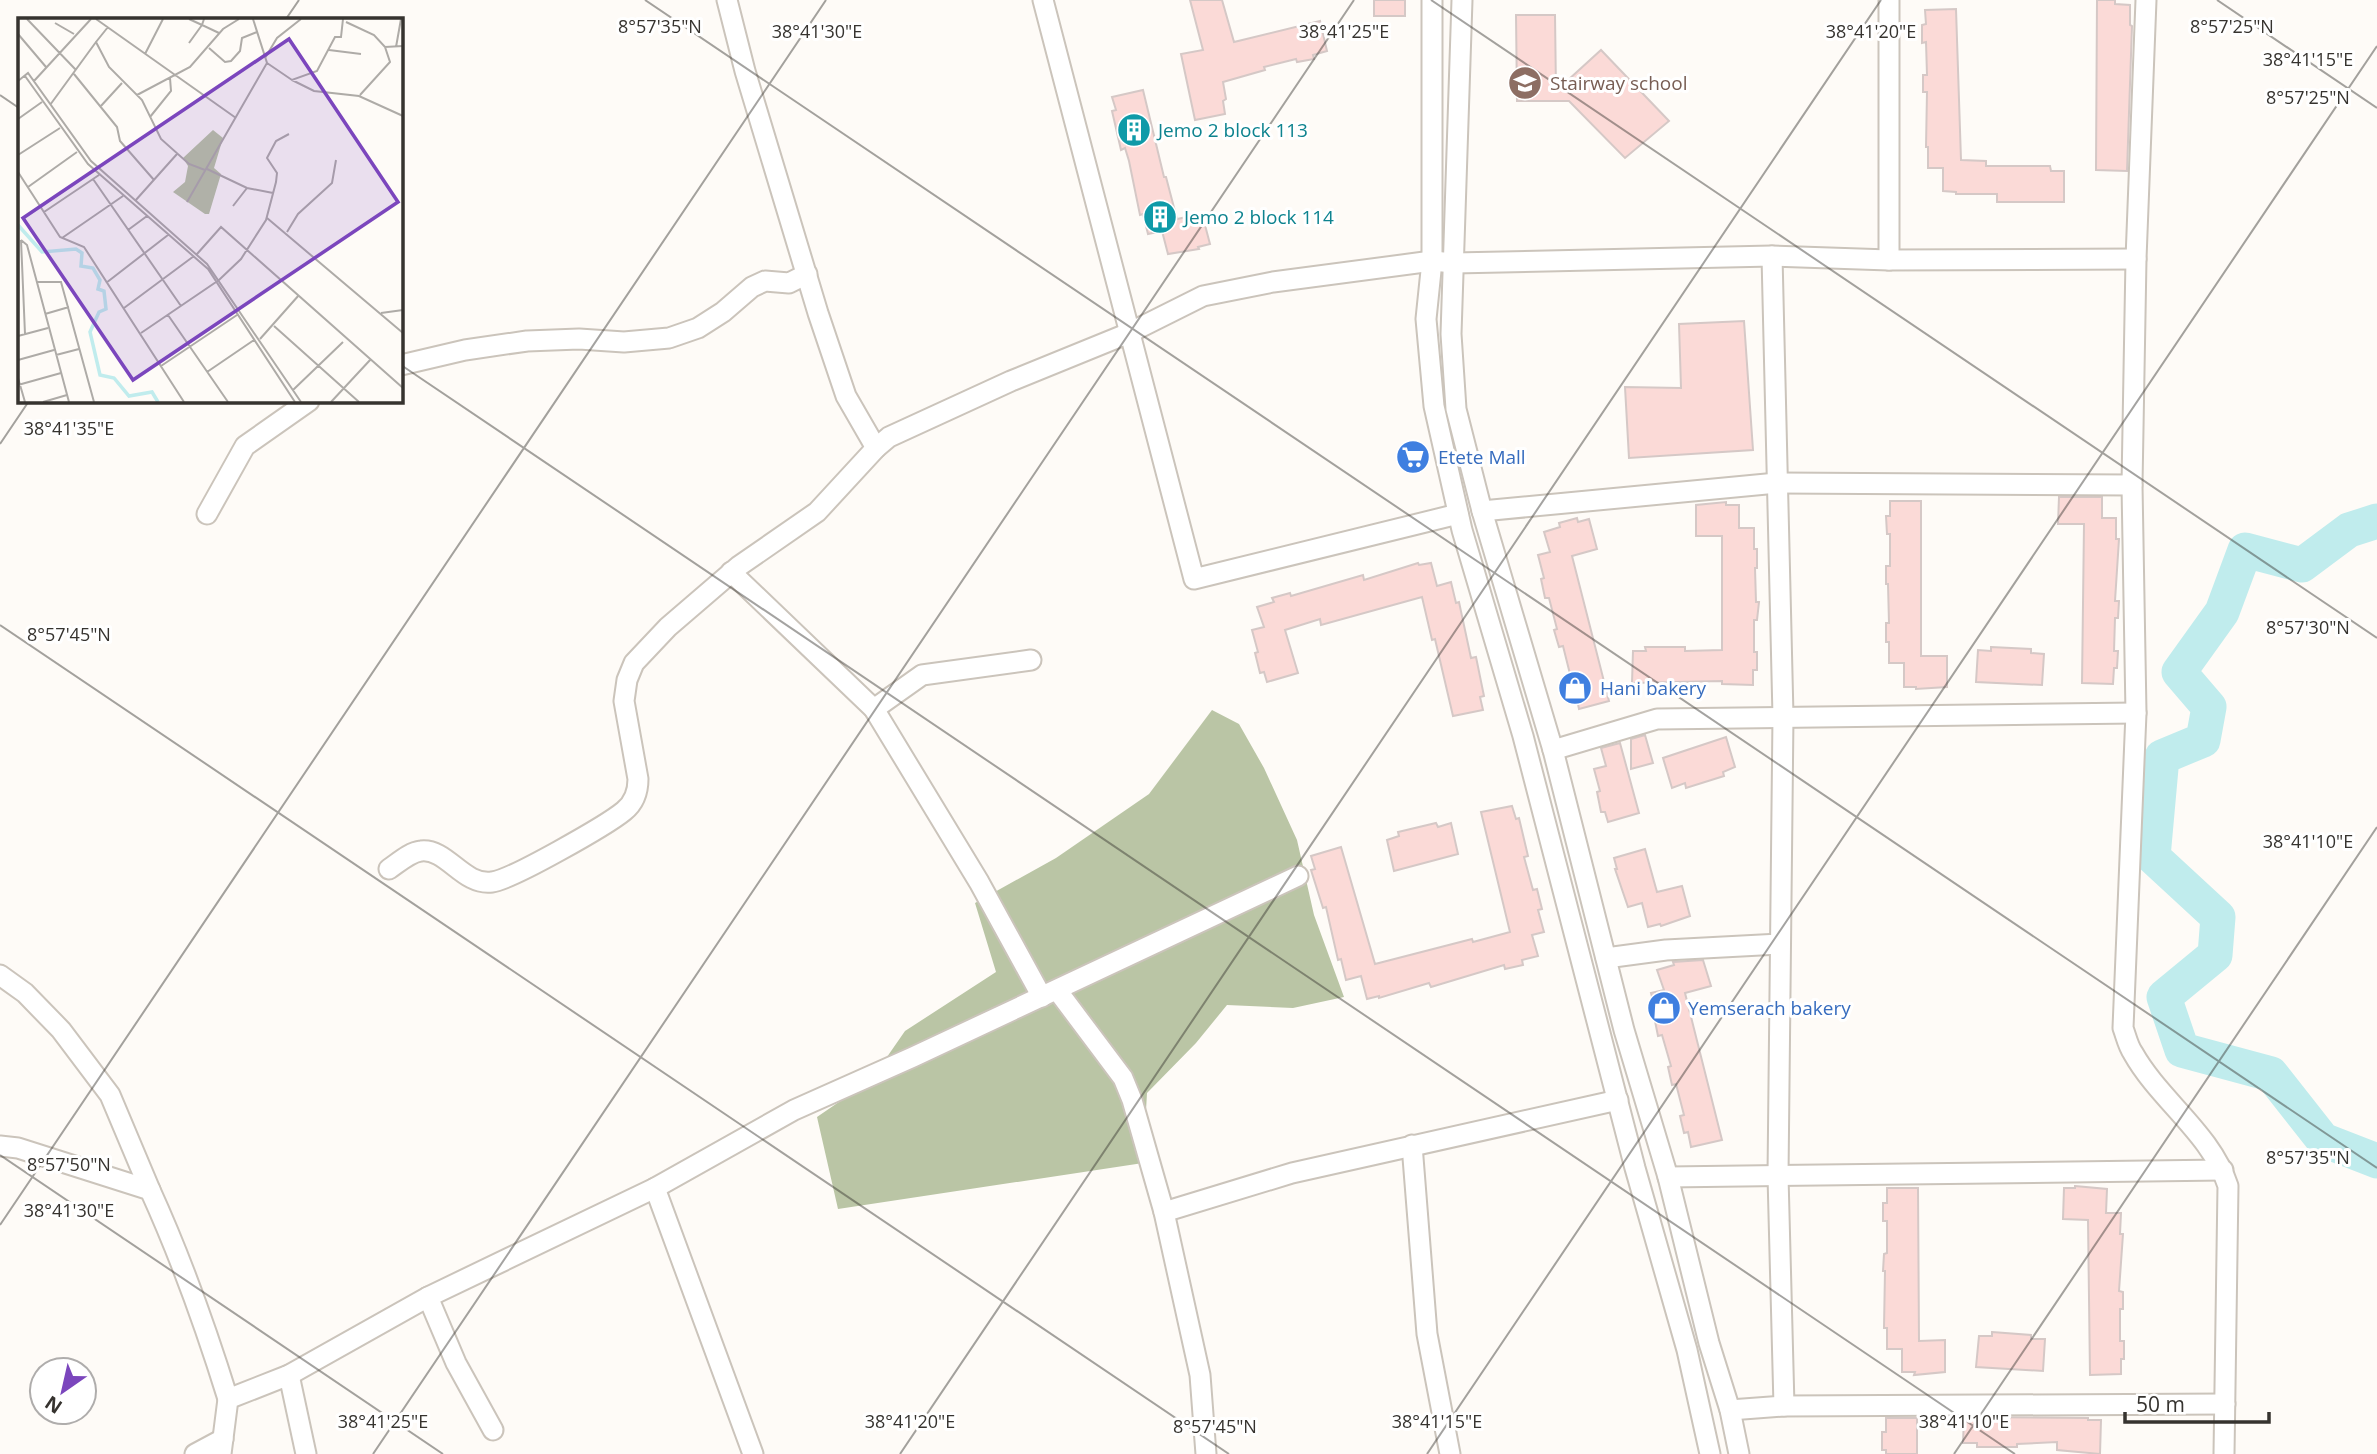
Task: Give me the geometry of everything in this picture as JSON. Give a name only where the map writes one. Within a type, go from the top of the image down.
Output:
[{"type":"street","points":[[727,0],[745,71],[846,396],[876,447]]},
{"type":"street","points":[[1043,0],[1194,579],[1458,514]]},
{"type":"street","points":[[1432,0],[1432,261],[1426,319],[1434,406],[1458,514],[1523,736],[1618,1100],[1687,1350],[1710,1454]]},
{"type":"street","points":[[1462,0],[1451,334],[1456,409],[1482,511],[1553,750],[1624,1030],[1668,1177],[1709,1343],[1730,1410],[1739,1454]]},
{"type":"street","points":[[1889,0],[1889,260]]},
{"type":"street","points":[[2146,0],[2136,258],[2132,485],[2136,713],[2123,1028],[2132,1053],[2206,1145],[2223,1170],[2228,1186],[2224,1454]]},
{"type":"street","points":[[1772,257],[1783,716],[1778,1175],[1784,1406]]},
{"type":"street","points":[[389,869],[414,853],[424,850],[440,856],[480,883],[496,882],[626,810],[638,792],[624,701],[627,680],[634,663],[668,627],[732,572],[817,512],[876,447],[889,437],[1010,381],[1129,333],[1203,296],[1273,282],[1432,261],[1454,263],[1772,257],[1889,260],[2136,258]]},
{"type":"street","points":[[402,365],[465,350],[527,341],[579,338],[624,342],[668,338],[698,328],[723,312],[752,286],[765,281],[789,283],[807,274]]},
{"type":"street","points":[[207,514],[245,446],[308,402]]},
{"type":"street","points":[[1482,511],[1777,483],[2132,485]]},
{"type":"street","points":[[732,572],[874,709],[1049,994],[1123,1078],[1132,1100],[1164,1212],[1200,1375],[1206,1454]]},
{"type":"street","points":[[874,709],[922,675],[1031,660]]},
{"type":"street","points":[[1553,750],[1657,719],[2136,713]]},
{"type":"street","points":[[228,1399],[289,1375],[428,1297],[655,1188],[794,1110],[1049,994],[1298,876]]},
{"type":"street","points":[[1606,958],[1666,950],[1780,944]]},
{"type":"street","points":[[0,975],[25,993],[61,1030],[110,1095],[173,1242],[228,1399],[222,1447],[195,1454]]},
{"type":"street","points":[[1601,1034],[1624,1030]]},
{"type":"street","points":[[1164,1212],[1292,1173],[1618,1100]]},
{"type":"street","points":[[1412,1145],[1427,1334],[1450,1454]]},
{"type":"street","points":[[0,1146],[18,1148],[150,1191]]},
{"type":"street","points":[[1668,1177],[2223,1170]]},
{"type":"street","points":[[655,1188],[753,1454]]},
{"type":"street","points":[[428,1297],[456,1363],[493,1430]]},
{"type":"street","points":[[289,1375],[306,1454]]},
{"type":"street","points":[[1730,1410],[1784,1406],[2225,1404]]},
{"type":"green space","points":[[1212,710],[1239,724],[1264,768],[1297,840],[1314,915],[1344,997],[1293,1008],[1227,1005],[1196,1043],[1147,1093],[1143,1163],[838,1209],[817,1117],[871,1080],[905,1031],[996,972],[975,903],[1056,858],[1149,794]]},
{"type":"building","points":[[1190,0],[1222,0],[1234,42],[1320,21],[1327,51],[1313,55],[1314,59],[1297,62],[1296,59],[1264,67],[1265,70],[1223,82],[1225,114],[1195,120],[1181,54],[1203,50]]},
{"type":"building","points":[[1374,0],[1405,0],[1405,16],[1374,16]]},
{"type":"building","points":[[2097,0],[2115,0],[2115,4],[2130,5],[2132,26],[2127,171],[2096,170]]},
{"type":"building","points":[[1956,9],[1961,160],[1986,161],[1986,166],[2050,166],[2051,171],[2064,171],[2064,202],[1997,202],[1997,194],[1956,194],[1943,191],[1943,168],[1928,168],[1927,92],[1923,92],[1923,75],[1927,75],[1926,42],[1922,43],[1922,25],[1926,24],[1925,10]]},
{"type":"building","points":[[1516,15],[1555,15],[1556,91],[1601,50],[1669,121],[1625,158],[1569,101],[1517,101]]},
{"type":"building","points":[[1143,90],[1177,219],[1202,214],[1210,244],[1198,247],[1199,249],[1168,254],[1162,231],[1148,234],[1143,214],[1140,215],[1129,161],[1125,148],[1121,150],[1112,111],[1116,110],[1112,97]]},
{"type":"building","points":[[1744,321],[1753,450],[1629,458],[1625,387],[1681,388],[1679,324]]},
{"type":"building","points":[[2059,497],[2102,497],[2102,518],[2116,518],[2116,539],[2119,539],[2115,601],[2119,601],[2118,618],[2115,618],[2114,651],[2118,651],[2117,668],[2114,668],[2113,684],[2082,683],[2084,524],[2058,524]]},
{"type":"building","points":[[1890,501],[1921,501],[1921,656],[1947,656],[1947,687],[1904,687],[1904,663],[1889,663],[1889,642],[1886,642],[1886,623],[1889,623],[1886,566],[1890,566],[1890,534],[1887,534],[1886,516],[1890,516]]},
{"type":"building","points":[[1726,502],[1726,505],[1739,505],[1739,528],[1754,528],[1754,549],[1757,549],[1756,602],[1759,602],[1757,620],[1754,620],[1757,670],[1753,670],[1753,685],[1722,684],[1722,681],[1632,683],[1633,651],[1646,651],[1645,647],[1685,647],[1685,651],[1722,650],[1722,536],[1696,536],[1696,505]]},
{"type":"building","points":[[1577,518],[1578,522],[1589,519],[1597,549],[1572,556],[1609,701],[1579,709],[1576,695],[1572,695],[1563,646],[1559,647],[1554,630],[1557,629],[1549,598],[1545,598],[1541,579],[1544,578],[1538,555],[1550,552],[1544,532],[1560,527],[1559,523]]},
{"type":"building","points":[[1418,563],[1431,563],[1437,586],[1451,582],[1456,603],[1459,602],[1471,658],[1476,657],[1484,696],[1480,697],[1483,710],[1453,716],[1422,597],[1321,625],[1320,619],[1285,630],[1298,673],[1267,682],[1264,672],[1260,673],[1252,630],[1264,627],[1257,607],[1274,602],[1272,598],[1290,593],[1291,596],[1363,575],[1364,580]]},
{"type":"building","points":[[1991,647],[2031,649],[2031,653],[2044,654],[2042,685],[1976,682],[1978,650],[1991,651]]},
{"type":"building","points":[[1645,735],[1653,763],[1631,769],[1631,739]]},
{"type":"building","points":[[1726,737],[1735,767],[1723,772],[1724,776],[1686,788],[1685,783],[1672,788],[1663,758]]},
{"type":"building","points":[[1620,743],[1639,813],[1608,822],[1605,812],[1601,812],[1597,792],[1600,791],[1594,769],[1606,766],[1601,748]]},
{"type":"building","points":[[1512,806],[1516,819],[1519,818],[1528,856],[1524,857],[1533,890],[1537,889],[1542,909],[1538,910],[1544,932],[1532,935],[1538,956],[1522,960],[1523,965],[1505,969],[1504,965],[1431,987],[1429,983],[1367,999],[1361,976],[1346,980],[1341,959],[1338,960],[1326,907],[1323,908],[1311,870],[1315,869],[1311,856],[1341,847],[1375,964],[1472,939],[1473,942],[1510,932],[1481,812]]},
{"type":"building","points":[[1436,823],[1438,827],[1451,823],[1458,854],[1394,871],[1387,840],[1399,836],[1398,832]]},
{"type":"building","points":[[1645,849],[1657,892],[1682,886],[1690,916],[1661,926],[1648,927],[1642,903],[1628,907],[1614,858]]},
{"type":"building","points":[[1703,960],[1711,986],[1685,993],[1722,1140],[1691,1147],[1688,1132],[1684,1133],[1680,1116],[1684,1115],[1676,1084],[1672,1085],[1668,1067],[1671,1066],[1662,1035],[1658,1036],[1654,1016],[1657,1015],[1651,993],[1664,990],[1657,970],[1674,965],[1673,962]]},
{"type":"building","points":[[2075,1186],[2107,1189],[2106,1213],[2121,1213],[2120,1234],[2123,1234],[2119,1291],[2123,1292],[2123,1309],[2120,1309],[2120,1341],[2124,1341],[2124,1359],[2121,1359],[2121,1374],[2090,1375],[2088,1220],[2063,1219],[2064,1188]]},
{"type":"building","points":[[1887,1188],[1918,1188],[1919,1341],[1945,1340],[1945,1372],[1914,1375],[1915,1372],[1902,1372],[1902,1349],[1887,1349],[1883,1271],[1884,1254],[1887,1253],[1887,1221],[1883,1221],[1883,1203],[1887,1203]]},
{"type":"building","points":[[1992,1332],[2031,1335],[2031,1339],[2045,1339],[2043,1371],[1976,1367],[1979,1336],[1992,1336]]},
{"type":"building","points":[[1964,1417],[2101,1420],[2100,1454],[2057,1450],[2057,1442],[2017,1444],[2017,1447],[1977,1447],[1977,1443],[1963,1443]]},
{"type":"building","points":[[1886,1418],[1917,1418],[1917,1454],[1886,1454],[1886,1450],[1882,1450],[1882,1432],[1886,1432]]},
{"type":"waterway","points":[[2377,521],[2349,530],[2302,565],[2245,550],[2222,612],[2179,672],[2209,707],[2203,740],[2162,757],[2153,857],[2218,917],[2215,955],[2164,997],[2182,1050],[2271,1074],[2323,1140],[2377,1161]]},
{"type":"place","name":"Stairway school","points":[[1525,83]]},
{"type":"place","name":"Jemo 2 block 113","points":[[1134,130]]},
{"type":"place","name":"Jemo 2 block 114","points":[[1160,217]]},
{"type":"place","name":"Etete Mall","points":[[1413,457]]},
{"type":"place","name":"Hani bakery","points":[[1575,688]]},
{"type":"place","name":"Yemserach bakery","points":[[1664,1008]]}]
